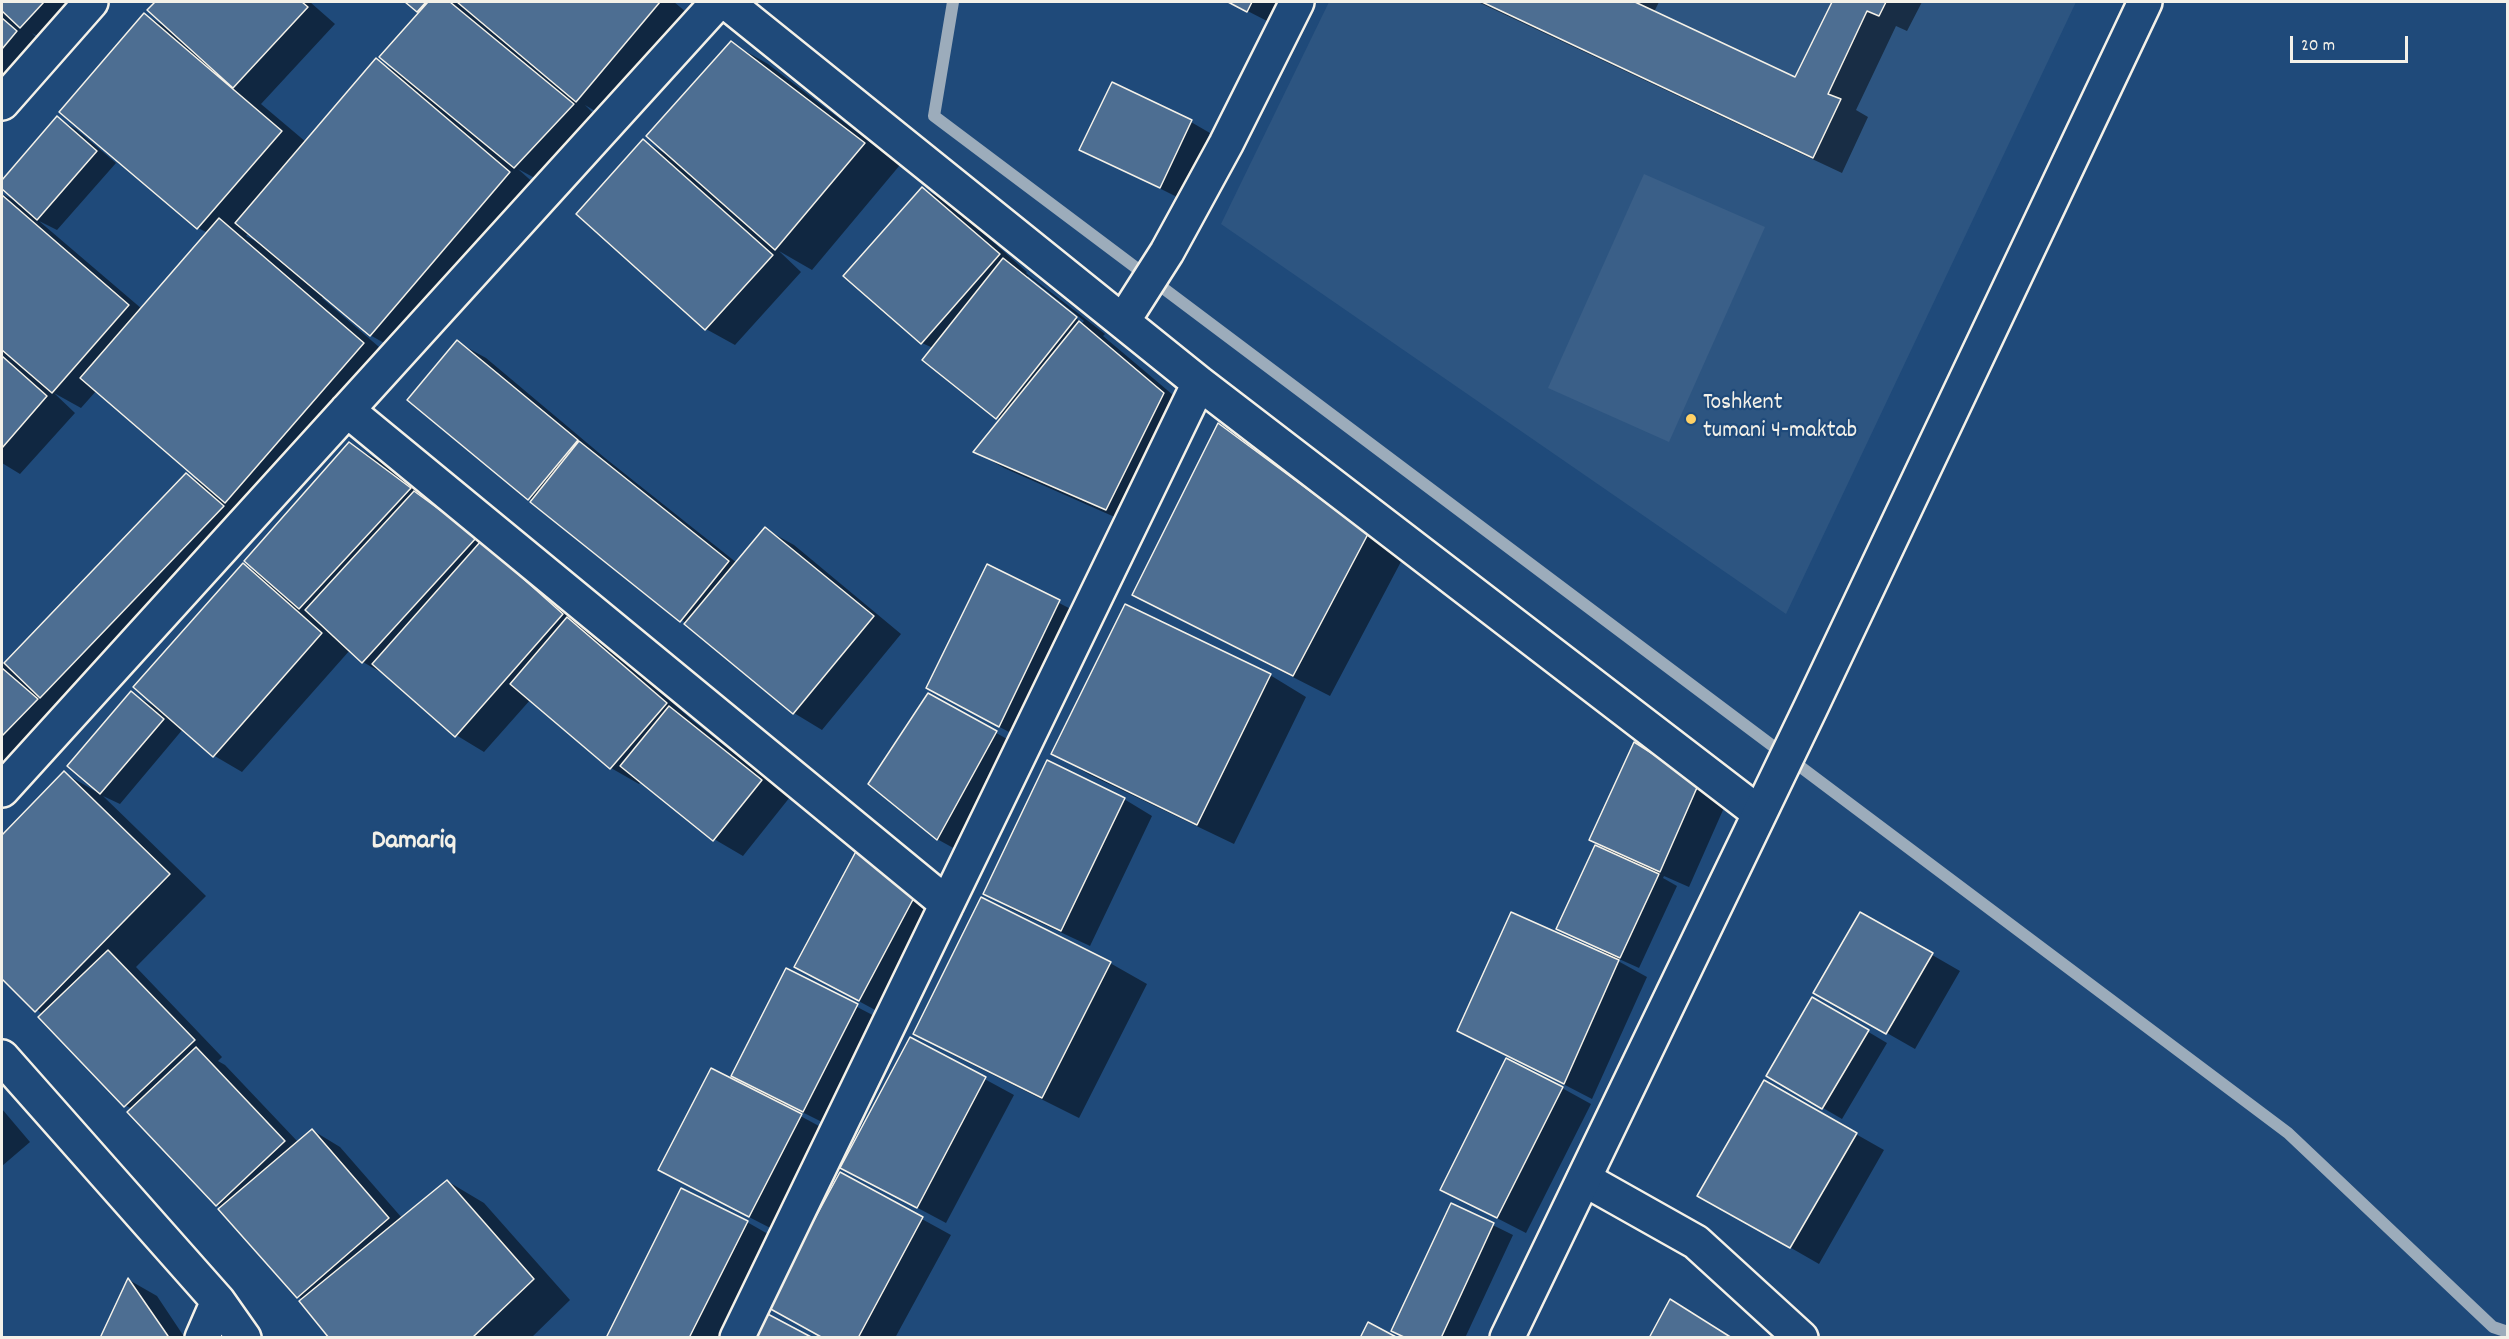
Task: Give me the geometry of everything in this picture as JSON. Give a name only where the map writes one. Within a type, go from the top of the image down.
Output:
[{"type":"street","points":[[2,103],[91,2]]},
{"type":"street","points":[[2,790],[718,2]]},
{"type":"street","points":[[726,2],[1199,383],[1759,813]]},
{"type":"street","points":[[1123,321],[1167,252],[1226,144],[1297,2]]},
{"type":"street","points":[[1507,1338],[1811,706],[2145,2]]},
{"type":"street","points":[[737,1338],[1199,383]]},
{"type":"street","points":[[346,410],[947,904]]},
{"type":"street","points":[[2,1057],[218,1301],[244,1338]]},
{"type":"street","points":[[1584,1179],[1696,1242],[1801,1338]]},
{"type":"street","points":[[202,1338],[218,1301]]},
{"type":"shaded area","name":"Toshkent tumani 4-maktab","points":[[1329,2],[2076,2],[1786,614],[1221,224]]},
{"type":"shaded area","points":[[1644,174],[1765,227],[1669,442],[1548,388]]},
{"type":"building","points":[[2,2],[44,2],[20,28],[2,11]]},
{"type":"building","points":[[155,2],[302,2],[308,7],[233,88],[147,10]]},
{"type":"building","points":[[405,2],[426,2],[417,12]]},
{"type":"building","points":[[428,2],[450,2],[574,104],[514,168],[379,57]]},
{"type":"building","points":[[457,2],[660,2],[576,102]]},
{"type":"building","points":[[1228,2],[1252,2],[1247,12]]},
{"type":"building","points":[[1482,2],[1635,2],[1795,77],[1832,2],[1886,2],[1879,16],[1867,11],[1828,94],[1841,99],[1813,158]]},
{"type":"building","points":[[144,13],[282,131],[197,229],[59,112]]},
{"type":"building","points":[[2,18],[17,31],[2,49]]},
{"type":"building","points":[[731,41],[865,143],[775,250],[646,136]]},
{"type":"building","points":[[376,58],[510,172],[370,336],[235,223]]},
{"type":"building","points":[[1112,82],[1192,120],[1160,188],[1079,150]]},
{"type":"building","points":[[57,116],[97,151],[37,220],[2,189],[2,180]]},
{"type":"building","points":[[643,139],[773,255],[705,330],[576,214]]},
{"type":"building","points":[[922,187],[1000,254],[921,344],[843,276]]},
{"type":"building","points":[[2,195],[129,305],[52,393],[2,350]]},
{"type":"building","points":[[219,218],[364,343],[225,503],[80,378]]},
{"type":"building","points":[[1003,258],[1077,317],[996,419],[922,360]]},
{"type":"building","points":[[1079,321],[1164,393],[1106,510],[973,452]]},
{"type":"building","points":[[457,340],[578,440],[528,500],[407,400]]},
{"type":"building","points":[[2,356],[47,396],[2,448]]},
{"type":"building","points":[[1218,423],[1368,534],[1293,676],[1132,595]]},
{"type":"building","points":[[579,441],[729,561],[680,622],[530,502]]},
{"type":"building","points":[[349,442],[411,488],[299,609],[244,561]]},
{"type":"building","points":[[186,473],[224,506],[40,698],[4,663]]},
{"type":"building","points":[[414,491],[477,537],[362,663],[305,610]]},
{"type":"building","points":[[765,527],[874,616],[793,714],[684,624]]},
{"type":"building","points":[[481,541],[563,614],[455,737],[372,664]]},
{"type":"building","points":[[243,563],[322,633],[213,757],[133,687]]},
{"type":"building","points":[[987,564],[1060,600],[999,727],[926,688]]},
{"type":"building","points":[[1125,604],[1271,674],[1197,825],[1051,754]]},
{"type":"building","points":[[567,617],[667,703],[610,769],[510,684]]},
{"type":"building","points":[[2,668],[38,699],[2,736]]},
{"type":"building","points":[[131,691],[164,719],[100,794],[67,766]]},
{"type":"building","points":[[928,693],[997,731],[937,840],[868,784]]},
{"type":"building","points":[[669,706],[762,780],[713,841],[620,766]]},
{"type":"building","points":[[1634,742],[1699,783],[1660,872],[1589,840]]},
{"type":"building","points":[[1047,760],[1125,798],[1061,931],[983,894]]},
{"type":"building","points":[[64,771],[170,874],[35,1012],[2,979],[2,835]]},
{"type":"building","points":[[861,842],[917,892],[859,1001],[794,967]]},
{"type":"building","points":[[1595,845],[1659,874],[1620,958],[1556,929]]},
{"type":"building","points":[[981,897],[1111,962],[1042,1098],[913,1034]]},
{"type":"building","points":[[1511,912],[1619,960],[1564,1084],[1457,1031]]},
{"type":"building","points":[[1860,912],[1933,953],[1886,1034],[1813,993]]},
{"type":"building","points":[[108,950],[195,1040],[124,1107],[38,1017]]},
{"type":"building","points":[[786,968],[858,1004],[803,1112],[731,1076]]},
{"type":"building","points":[[1812,997],[1869,1030],[1822,1109],[1766,1076]]},
{"type":"building","points":[[910,1037],[986,1077],[917,1208],[840,1168]]},
{"type":"building","points":[[196,1047],[285,1141],[216,1206],[127,1112]]},
{"type":"building","points":[[1506,1058],[1563,1087],[1497,1218],[1440,1190]]},
{"type":"building","points":[[711,1068],[802,1114],[749,1217],[658,1170]]},
{"type":"building","points":[[1764,1080],[1857,1133],[1790,1248],[1697,1196]]},
{"type":"building","points":[[312,1129],[389,1218],[297,1298],[218,1209]]},
{"type":"building","points":[[840,1172],[923,1217],[858,1338],[823,1338],[767,1307]]},
{"type":"building","points":[[447,1180],[534,1279],[472,1338],[329,1338],[299,1301]]},
{"type":"building","points":[[681,1188],[748,1221],[689,1338],[606,1338]]},
{"type":"building","points":[[1451,1203],[1494,1223],[1441,1338],[1406,1338],[1391,1331]]},
{"type":"building","points":[[128,1278],[168,1336],[167,1338],[100,1338]]},
{"type":"building","points":[[1670,1299],[1732,1338],[1649,1338]]},
{"type":"building","points":[[764,1312],[813,1338],[751,1338]]},
{"type":"building","points":[[1368,1322],[1398,1338],[1360,1338]]},
{"type":"waterway","points":[[953,2],[934,116],[2288,1133],[2493,1327],[2508,1332]]},
{"type":"place","name":"Toshkent tumani 4-maktab","points":[[1691,419]]},
{"type":"district","name":"Damariq","points":[[414,843]]}]
